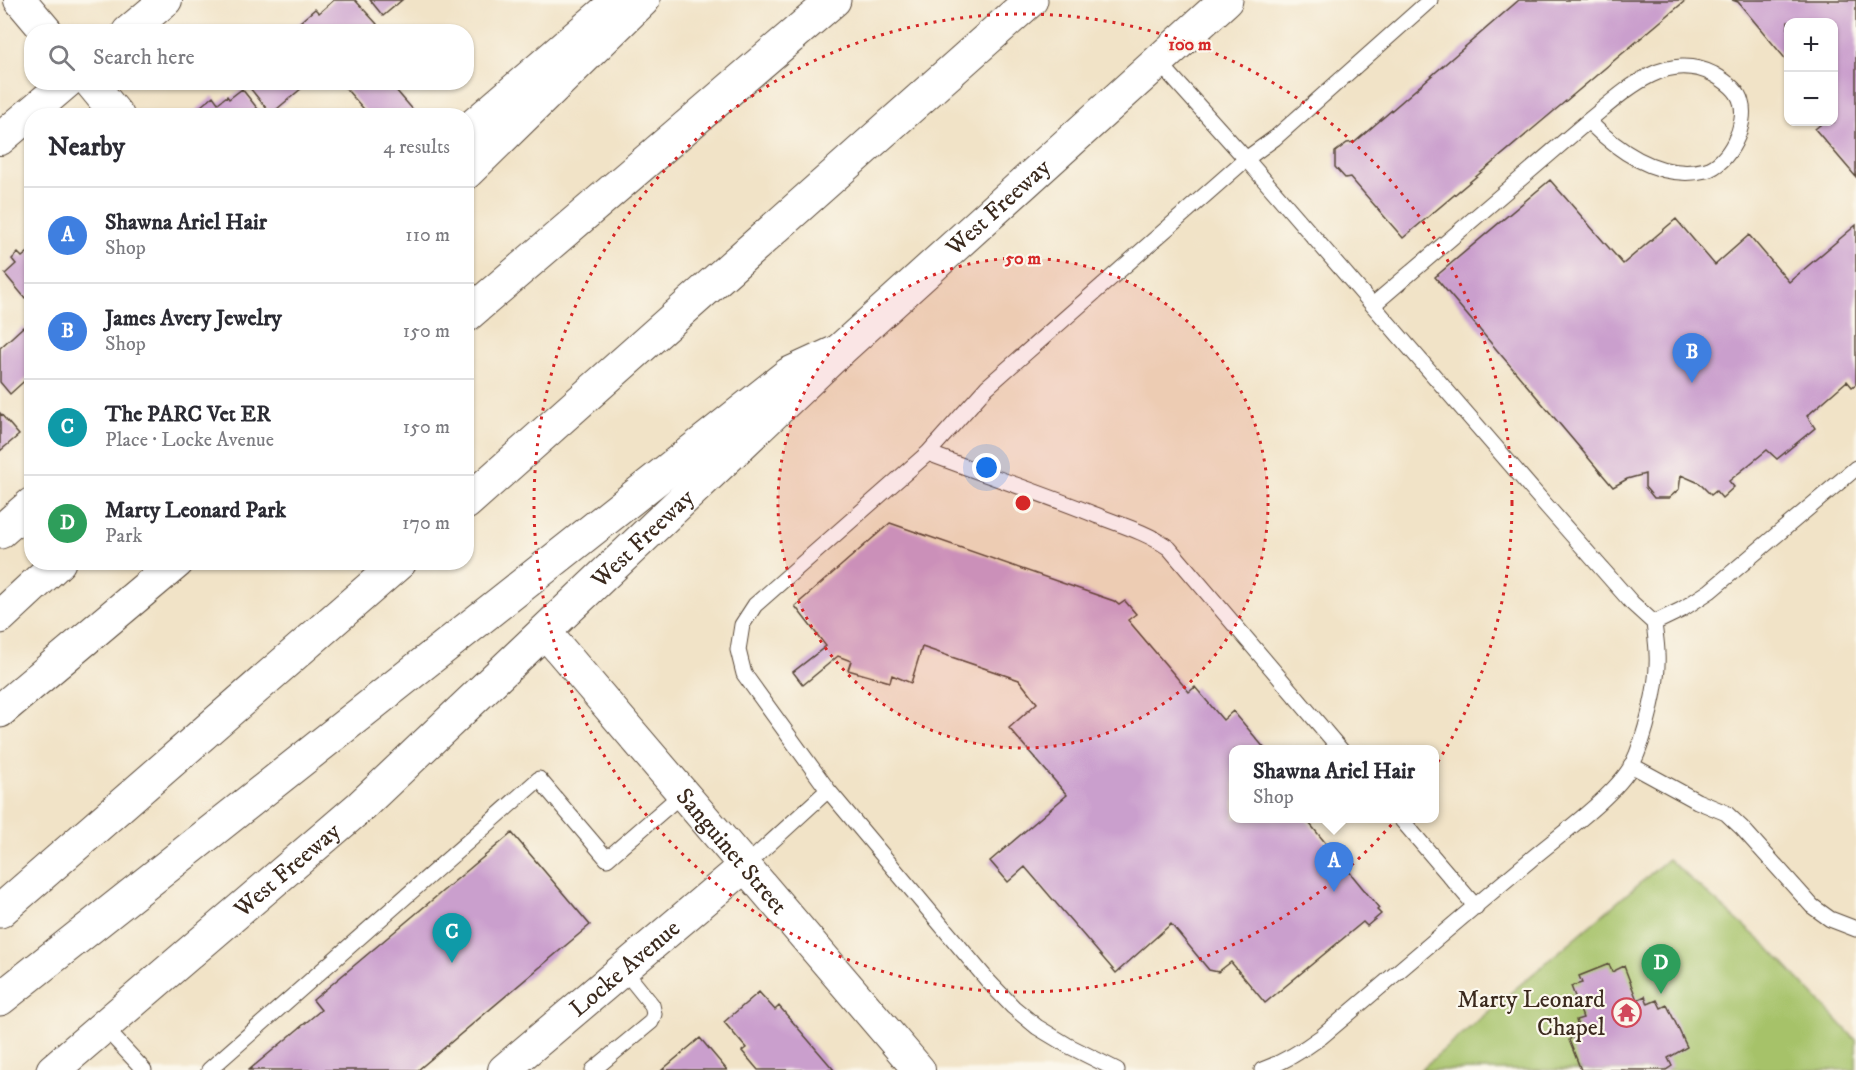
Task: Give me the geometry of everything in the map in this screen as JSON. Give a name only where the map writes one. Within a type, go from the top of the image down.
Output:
[{"type":"main road","points":[[474,125],[619,0]]},
{"type":"main road","points":[[474,164],[643,0]]},
{"type":"main road","points":[[474,309],[834,0]]},
{"type":"main road","points":[[474,496],[1031,0]]},
{"type":"main road","name":"West Freeway","points":[[53,1070],[361,806],[839,351],[1226,0]]},
{"type":"main road","points":[[0,999],[789,374],[839,351]]},
{"type":"main road","points":[[0,532],[24,511]]},
{"type":"main road","points":[[0,617],[50,570]]},
{"type":"main road","points":[[0,711],[167,570]]},
{"type":"main road","points":[[0,911],[391,570]]},
{"type":"street","points":[[20,0],[40,24]]},
{"type":"street","points":[[138,24],[166,0]]},
{"type":"street","points":[[36,108],[58,90]]},
{"type":"street","points":[[97,90],[111,108]]},
{"type":"street","points":[[0,139],[24,119]]},
{"type":"street","name":"Sanguinet Street","points":[[545,632],[745,866],[909,1066]]},
{"type":"street","name":"Locke Avenue","points":[[504,1070],[745,866]]},
{"type":"lane","points":[[1117,1070],[1037,1027],[1013,1007],[989,982],[828,790],[744,674],[738,651],[742,625],[755,605],[928,453],[987,387],[1246,159],[1275,138],[1430,0]]},
{"type":"lane","points":[[1158,61],[1632,603],[1654,623],[1658,656],[1654,688],[1643,734],[1631,765],[1618,783],[1476,908],[1320,1037],[1302,1051],[1277,1065],[1262,1070]]},
{"type":"lane","points":[[1373,305],[1588,121],[1623,93],[1652,74],[1683,65],[1703,70],[1727,81],[1741,101],[1743,116],[1740,134],[1728,154],[1708,170],[1680,172],[1656,168],[1634,158],[1617,147],[1588,121]]},
{"type":"lane","points":[[928,453],[1012,482],[1158,540],[1169,548],[1337,745]]},
{"type":"lane","points":[[1654,623],[1681,610],[1710,591],[1856,468]]},
{"type":"lane","points":[[1631,765],[1697,801],[1726,813],[1812,906],[1830,919],[1856,929]]},
{"type":"lane","points":[[209,1070],[539,779],[607,859],[683,793]]},
{"type":"lane","points":[[745,866],[828,790]]},
{"type":"lane","points":[[1403,823],[1476,908]]},
{"type":"lane","points":[[593,1070],[651,1022],[654,1014],[652,1005],[623,969]]},
{"type":"lane","points":[[104,1027],[144,1070]]},
{"type":"green space","points":[[1668,859],[1769,948],[1856,1040],[1856,1070],[1420,1070]]},
{"type":"building","points":[[334,0],[355,0],[377,24],[298,24],[315,9],[319,13]]},
{"type":"building","points":[[370,0],[402,0],[383,16]]},
{"type":"building","points":[[1519,0],[1686,0],[1403,238],[1350,177],[1345,178],[1335,167],[1335,152],[1347,143],[1355,142]]},
{"type":"building","points":[[1732,0],[1856,0],[1856,177],[1815,129],[1819,126],[1838,126],[1838,18],[1784,18],[1784,57],[1738,2]]},
{"type":"building","points":[[243,90],[257,108],[199,108],[213,96],[218,103],[227,96],[229,99]]},
{"type":"building","points":[[252,90],[300,90],[278,108],[266,108]]},
{"type":"building","points":[[347,90],[396,90],[412,108],[363,108]]},
{"type":"building","points":[[1550,180],[1623,264],[1676,219],[1715,265],[1749,235],[1789,282],[1856,225],[1856,384],[1852,387],[1847,381],[1807,416],[1815,428],[1777,459],[1767,450],[1729,481],[1734,487],[1722,498],[1716,491],[1711,495],[1699,483],[1681,475],[1679,489],[1669,498],[1654,498],[1645,487],[1645,474],[1627,479],[1613,487],[1435,277]]},
{"type":"building","points":[[18,253],[22,257],[24,255],[24,297],[5,274],[16,264],[12,259]]},
{"type":"building","points":[[24,328],[24,381],[10,394],[0,382],[0,348]]},
{"type":"building","points":[[0,413],[19,435],[0,451]]},
{"type":"building","points":[[890,523],[1114,601],[1119,605],[1125,601],[1136,614],[1128,620],[1189,692],[1195,687],[1223,720],[1233,711],[1262,745],[1229,745],[1229,823],[1309,823],[1379,908],[1377,910],[1381,914],[1367,926],[1363,922],[1265,1003],[1231,962],[1218,972],[1209,970],[1171,924],[1116,973],[1025,867],[1008,882],[990,861],[1067,795],[1009,728],[1037,703],[1019,680],[922,647],[911,683],[892,675],[890,682],[848,670],[851,661],[838,656],[803,685],[793,672],[826,646],[795,606]]},
{"type":"building","points":[[512,833],[590,925],[418,1070],[249,1070],[321,1010],[313,1000]]},
{"type":"building","name":"Marty Leonard Chapel","points":[[1609,964],[1612,972],[1624,966],[1637,1000],[1645,996],[1648,1004],[1657,1000],[1661,1008],[1667,1005],[1687,1047],[1668,1058],[1672,1066],[1666,1070],[1581,1070],[1569,1040],[1573,1037],[1570,1031],[1578,1028],[1576,1020],[1583,1018],[1571,986],[1582,983],[1579,976]]},
{"type":"building","points":[[759,992],[775,1010],[779,1006],[834,1070],[758,1070],[742,1051],[746,1048],[724,1022]]},
{"type":"building","points":[[700,1038],[727,1070],[662,1070]]},
{"type":"place","name":"James Avery Jewelry","points":[[1692,383]]},
{"type":"place","name":"Shawna Ariel Hair","points":[[1334,892]]},
{"type":"place","name":"The PARC Vet ER","points":[[452,963]]},
{"type":"place","name":"Marty Leonard Park","points":[[1661,994]]},
{"type":"place","name":"Marty Leonard Chapel","points":[[1626,1013]]}]
